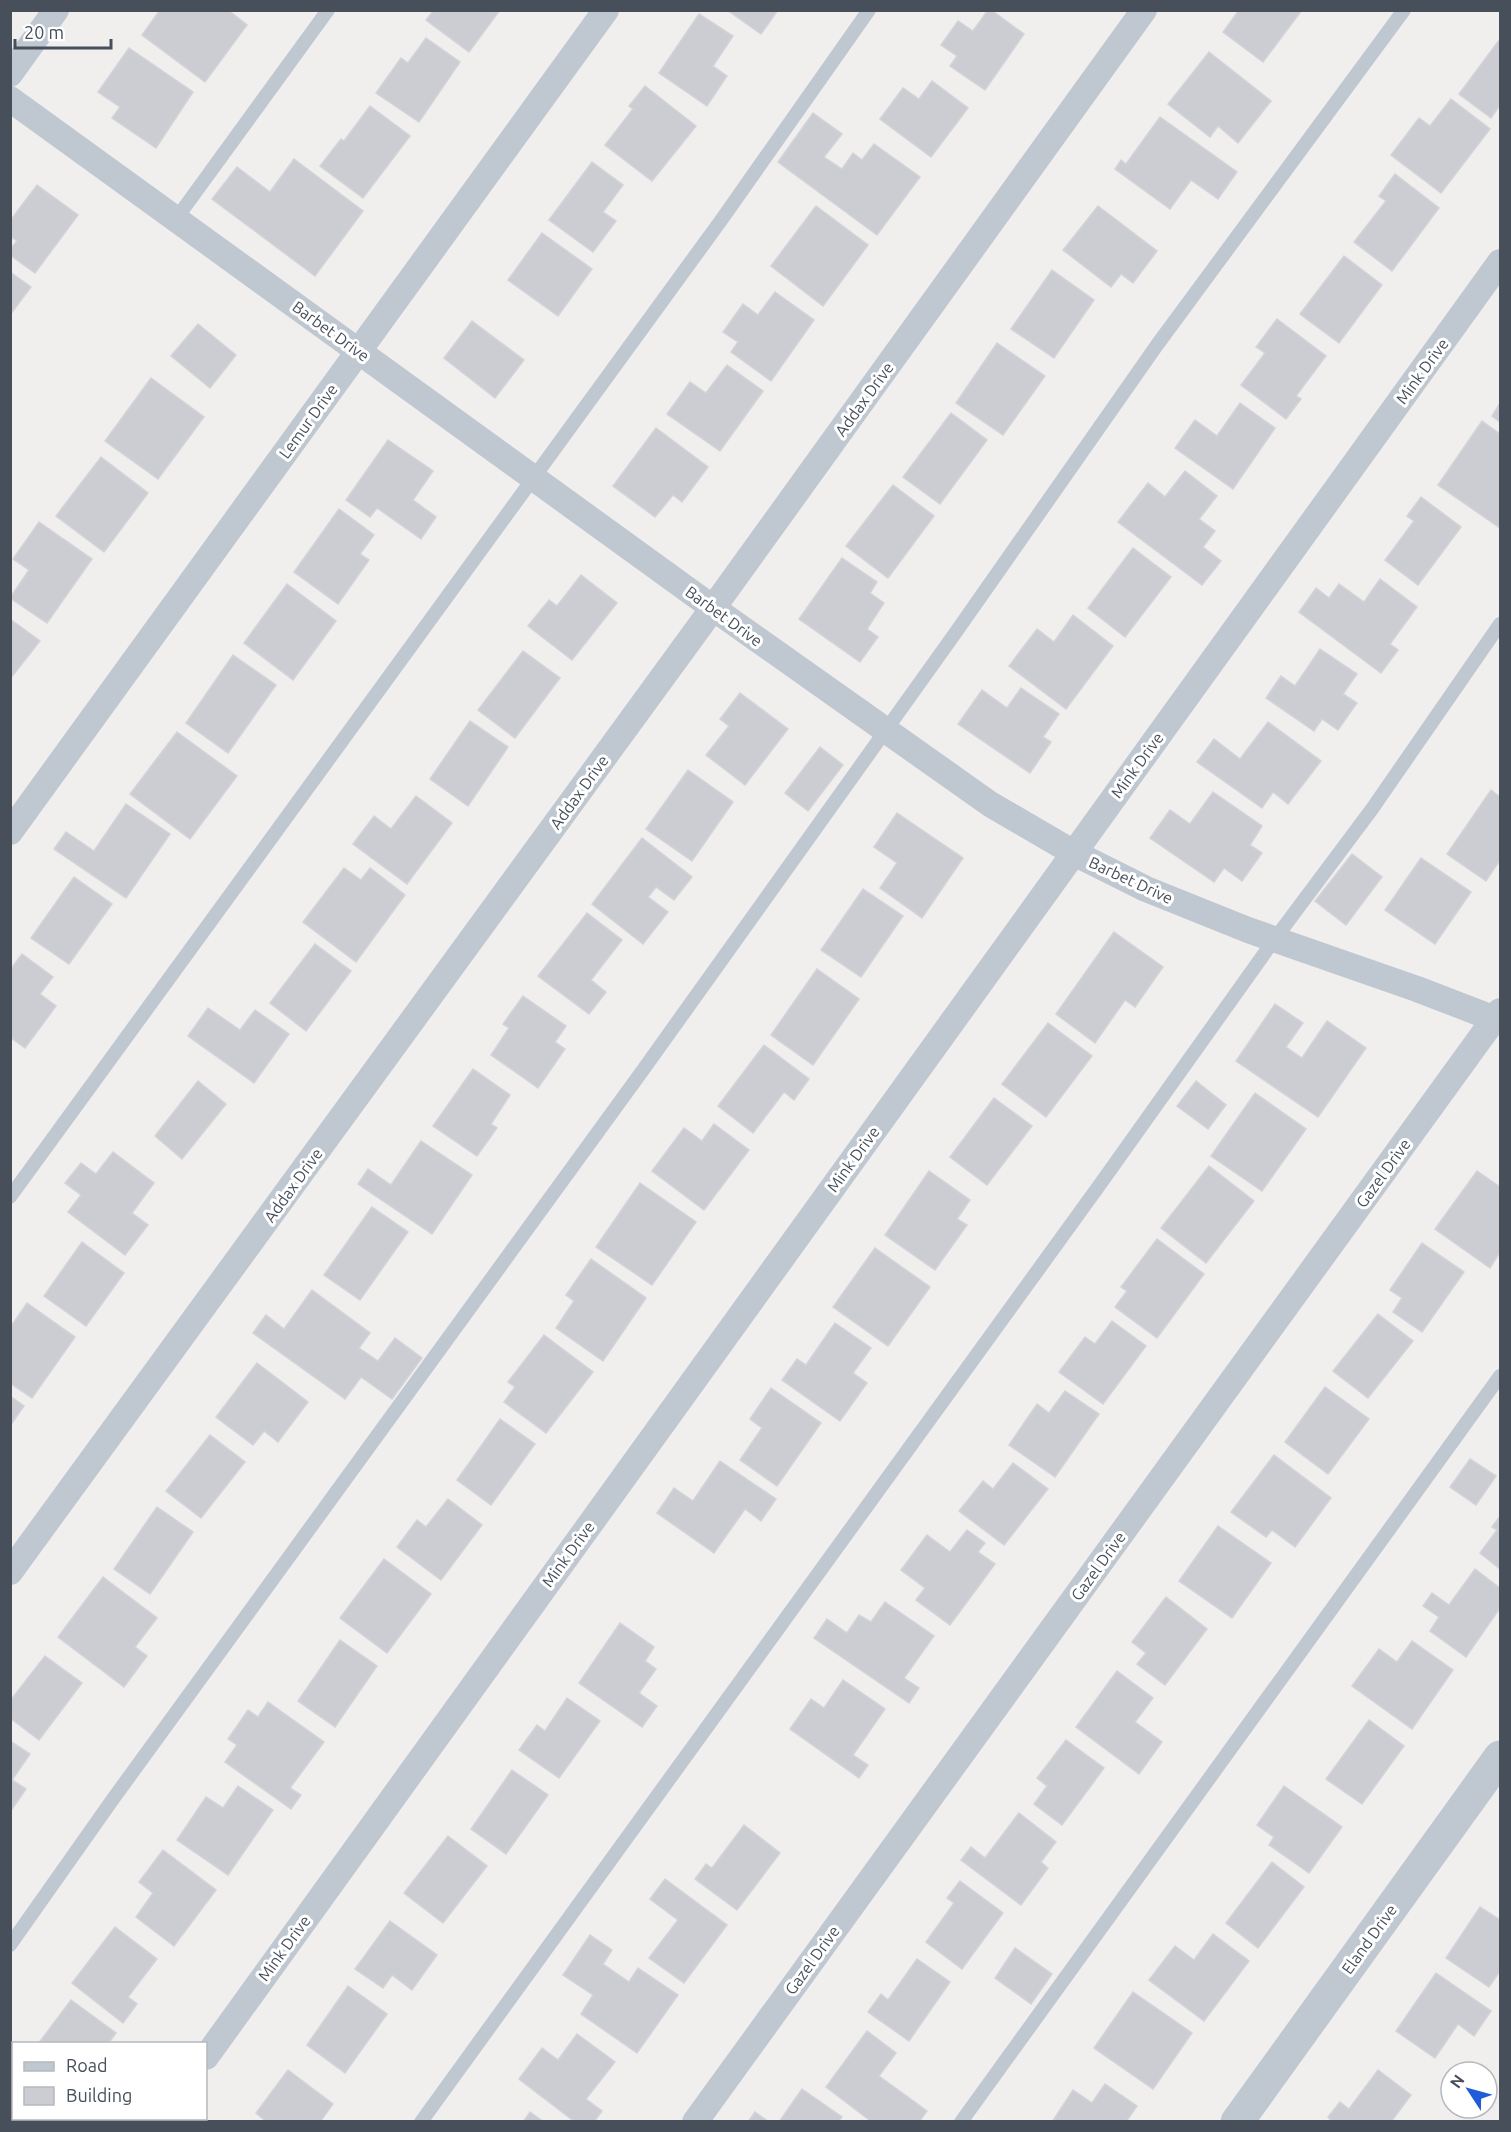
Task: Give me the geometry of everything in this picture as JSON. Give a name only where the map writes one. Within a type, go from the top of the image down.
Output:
[{"type":"street","points":[[10,74],[56,10]]},
{"type":"street","name":"Lemur Drive","points":[[10,832],[606,10]]},
{"type":"street","name":"Addax Drive","points":[[10,1572],[713,608],[1144,10]]},
{"type":"street","name":"Barbet Drive","points":[[10,99],[713,608],[990,804],[1074,853],[1146,889],[1274,940],[1499,1017]]},
{"type":"street","name":"Mink Drive","points":[[207,2056],[1500,262]]},
{"type":"street","name":"Gazel Drive","points":[[695,2121],[1499,1017]]},
{"type":"street","name":"Eland Drive","points":[[1237,2121],[1500,1757]]},
{"type":"lane","points":[[176,219],[328,10]]},
{"type":"lane","points":[[10,1197],[722,219],[869,10]]},
{"type":"lane","points":[[10,1946],[113,1799],[643,1070],[1157,345],[1404,10]]},
{"type":"lane","points":[[421,2121],[1101,1183],[1274,940],[1372,809],[1500,624]]},
{"type":"lane","points":[[961,2121],[1500,1376]]},
{"type":"building","points":[[160,10],[228,10],[247,25],[205,82],[142,35]]},
{"type":"building","points":[[434,10],[500,10],[469,52],[426,20]]},
{"type":"building","points":[[727,10],[778,10],[761,34]]},
{"type":"building","points":[[988,10],[1024,34],[985,90],[950,66],[957,56],[941,45],[958,21],[973,31]]},
{"type":"building","points":[[1239,10],[1302,10],[1263,62],[1223,32]]},
{"type":"building","points":[[699,14],[733,36],[713,66],[727,76],[707,106],[659,73]]},
{"type":"building","points":[[426,38],[460,62],[419,122],[376,93],[401,58],[408,63]]},
{"type":"building","points":[[1500,39],[1500,105],[1491,118],[1459,94]]},
{"type":"building","points":[[129,48],[193,92],[156,148],[112,118],[120,107],[98,92]]},
{"type":"building","points":[[1209,52],[1271,101],[1238,143],[1218,126],[1210,137],[1168,104]]},
{"type":"building","points":[[932,81],[968,108],[931,157],[880,119],[903,88],[919,99]]},
{"type":"building","points":[[645,86],[696,126],[652,181],[605,145],[633,109],[629,106]]},
{"type":"building","points":[[1451,99],[1490,129],[1441,193],[1391,155],[1419,118],[1430,126]]},
{"type":"building","points":[[370,106],[410,136],[363,198],[320,166],[341,139],[344,141]]},
{"type":"building","points":[[813,113],[842,134],[824,157],[842,169],[853,153],[862,160],[874,144],[920,177],[877,235],[778,162]]},
{"type":"building","points":[[1160,117],[1237,172],[1218,199],[1191,180],[1170,209],[1115,169],[1121,160],[1126,164]]},
{"type":"building","points":[[294,159],[363,211],[315,276],[212,199],[237,167],[270,192]]},
{"type":"building","points":[[592,162],[623,185],[603,212],[616,221],[593,252],[549,220]]},
{"type":"building","points":[[1395,174],[1439,208],[1392,271],[1354,242],[1386,201],[1379,196]]},
{"type":"building","points":[[37,185],[78,215],[35,273],[10,255],[10,249],[17,241],[10,236],[10,221]]},
{"type":"building","points":[[816,206],[868,245],[823,306],[771,266]]},
{"type":"building","points":[[1098,206],[1157,251],[1133,283],[1121,274],[1111,287],[1063,250]]},
{"type":"building","points":[[542,233],[592,269],[558,316],[508,280]]},
{"type":"building","points":[[1344,256],[1382,285],[1339,343],[1300,314]]},
{"type":"building","points":[[1052,270],[1094,300],[1054,358],[1011,329]]},
{"type":"building","points":[[10,272],[31,287],[10,315]]},
{"type":"building","points":[[775,292],[814,320],[771,381],[731,352],[738,342],[723,332],[743,304],[758,315]]},
{"type":"building","points":[[1277,319],[1326,356],[1296,396],[1301,399],[1286,419],[1241,385],[1265,353],[1256,347]]},
{"type":"building","points":[[472,321],[524,360],[495,398],[444,358]]},
{"type":"building","points":[[198,324],[236,355],[210,388],[171,356]]},
{"type":"building","points":[[997,343],[1045,376],[1003,435],[956,403]]},
{"type":"building","points":[[727,365],[763,391],[720,451],[667,414],[690,382],[706,393]]},
{"type":"building","points":[[151,378],[204,417],[158,479],[105,441]]},
{"type":"building","points":[[1240,403],[1275,428],[1233,489],[1175,448],[1195,420],[1217,436]]},
{"type":"building","points":[[1500,403],[1500,422],[1492,416]]},
{"type":"building","points":[[951,413],[987,440],[940,504],[903,477]]},
{"type":"building","points":[[1482,421],[1500,434],[1500,528],[1438,485]]},
{"type":"building","points":[[656,428],[708,467],[682,502],[673,495],[655,517],[613,486]]},
{"type":"building","points":[[388,440],[433,471],[413,500],[436,517],[421,539],[377,508],[370,517],[346,500]]},
{"type":"building","points":[[101,457],[148,493],[104,552],[56,516]]},
{"type":"building","points":[[1185,471],[1217,496],[1199,519],[1215,531],[1203,547],[1221,561],[1202,585],[1118,522],[1148,483],[1165,497]]},
{"type":"building","points":[[893,485],[934,516],[888,578],[846,546]]},
{"type":"building","points":[[1421,497],[1461,527],[1418,585],[1385,560],[1414,521],[1407,516]]},
{"type":"building","points":[[339,509],[374,535],[360,554],[369,560],[338,604],[294,572]]},
{"type":"building","points":[[39,522],[92,559],[47,623],[10,598],[29,570],[13,559]]},
{"type":"building","points":[[1133,548],[1171,577],[1125,637],[1088,608]]},
{"type":"building","points":[[842,558],[877,582],[870,593],[884,603],[867,629],[878,637],[860,662],[799,619]]},
{"type":"building","points":[[581,575],[617,603],[572,660],[528,626],[549,600],[557,606]]},
{"type":"building","points":[[1380,579],[1417,607],[1390,644],[1398,650],[1381,673],[1299,612],[1316,588],[1329,598],[1339,584],[1364,602]]},
{"type":"building","points":[[287,584],[336,621],[293,680],[244,643]]},
{"type":"building","points":[[1073,615],[1113,646],[1066,709],[1009,666],[1037,629],[1054,642]]},
{"type":"building","points":[[10,619],[40,641],[10,679]]},
{"type":"building","points":[[1320,649],[1357,674],[1343,694],[1357,703],[1338,730],[1322,719],[1314,731],[1266,698],[1281,676],[1295,686]]},
{"type":"building","points":[[523,651],[560,678],[515,738],[478,710]]},
{"type":"building","points":[[233,655],[276,685],[228,753],[186,723]]},
{"type":"building","points":[[1021,688],[1059,714],[1043,737],[1051,742],[1030,773],[958,724],[982,690],[1007,708]]},
{"type":"building","points":[[740,693],[788,729],[745,785],[706,755],[729,726],[720,719]]},
{"type":"building","points":[[470,721],[508,747],[468,806],[430,779]]},
{"type":"building","points":[[1268,722],[1321,761],[1288,804],[1273,792],[1262,808],[1197,762],[1214,739],[1240,759]]},
{"type":"building","points":[[177,732],[237,776],[190,839],[130,794]]},
{"type":"building","points":[[820,747],[843,765],[808,811],[785,793]]},
{"type":"building","points":[[688,770],[733,802],[692,861],[646,829]]},
{"type":"building","points":[[1491,790],[1500,797],[1500,860],[1486,881],[1447,854]]},
{"type":"building","points":[[1213,792],[1262,826],[1250,845],[1262,853],[1242,881],[1224,868],[1214,882],[1150,838],[1170,810],[1190,824]]},
{"type":"building","points":[[416,796],[452,823],[407,884],[353,844],[374,816],[391,829]]},
{"type":"building","points":[[126,804],[170,834],[126,898],[54,849],[66,832],[94,851]]},
{"type":"building","points":[[897,813],[963,858],[922,918],[880,888],[897,863],[874,847]]},
{"type":"building","points":[[642,838],[692,877],[674,900],[656,887],[648,897],[668,912],[643,944],[592,904]]},
{"type":"building","points":[[1352,854],[1382,877],[1346,925],[1315,901]]},
{"type":"building","points":[[1421,858],[1471,892],[1435,944],[1385,910]]},
{"type":"building","points":[[344,868],[361,880],[370,868],[405,895],[356,962],[303,922]]},
{"type":"building","points":[[74,877],[112,904],[69,964],[31,938]]},
{"type":"building","points":[[863,889],[903,916],[861,977],[821,950]]},
{"type":"building","points":[[587,913],[622,940],[591,980],[606,992],[589,1014],[538,976]]},
{"type":"building","points":[[1114,932],[1163,967],[1135,1007],[1125,1000],[1095,1043],[1056,1014]]},
{"type":"building","points":[[315,944],[351,971],[306,1031],[270,1003]]},
{"type":"building","points":[[22,954],[53,977],[40,994],[56,1006],[25,1048],[10,1037],[10,970]]},
{"type":"building","points":[[817,969],[859,999],[813,1065],[771,1035]]},
{"type":"building","points":[[523,996],[566,1026],[555,1042],[565,1049],[538,1088],[491,1055],[509,1028],[503,1024]]},
{"type":"building","points":[[1275,1004],[1303,1023],[1286,1047],[1302,1058],[1327,1021],[1366,1048],[1318,1117],[1236,1061]]},
{"type":"building","points":[[208,1008],[240,1030],[255,1010],[289,1034],[254,1083],[188,1036]]},
{"type":"building","points":[[1048,1023],[1092,1056],[1046,1117],[1002,1084]]},
{"type":"building","points":[[764,1045],[809,1079],[794,1100],[784,1092],[753,1133],[718,1106]]},
{"type":"building","points":[[473,1069],[510,1095],[491,1124],[497,1128],[477,1156],[433,1126]]},
{"type":"building","points":[[198,1081],[226,1104],[182,1159],[155,1136]]},
{"type":"building","points":[[1196,1081],[1226,1105],[1208,1129],[1177,1106]]},
{"type":"building","points":[[1255,1093],[1306,1129],[1262,1191],[1211,1156]]},
{"type":"building","points":[[994,1098],[1032,1126],[987,1185],[950,1157]]},
{"type":"building","points":[[714,1124],[749,1150],[704,1210],[652,1171],[684,1128],[702,1141]]},
{"type":"building","points":[[421,1141],[472,1175],[432,1234],[358,1184],[368,1169],[391,1185]]},
{"type":"building","points":[[113,1152],[154,1183],[132,1213],[148,1225],[125,1255],[68,1212],[81,1195],[65,1183],[81,1163],[96,1174]]},
{"type":"building","points":[[1209,1166],[1254,1201],[1206,1263],[1161,1228]]},
{"type":"building","points":[[929,1171],[970,1200],[957,1219],[967,1225],[935,1270],[885,1235]]},
{"type":"building","points":[[1477,1171],[1500,1187],[1500,1252],[1490,1268],[1435,1229]]},
{"type":"building","points":[[640,1183],[696,1222],[652,1285],[596,1247]]},
{"type":"building","points":[[372,1207],[408,1232],[360,1300],[324,1275]]},
{"type":"building","points":[[1157,1239],[1204,1274],[1157,1338],[1115,1307],[1127,1291],[1121,1287]]},
{"type":"building","points":[[82,1242],[124,1273],[86,1326],[44,1296]]},
{"type":"building","points":[[1422,1243],[1464,1272],[1422,1332],[1393,1312],[1402,1298],[1390,1290]]},
{"type":"building","points":[[875,1248],[930,1287],[888,1346],[833,1307]]},
{"type":"building","points":[[591,1259],[646,1298],[603,1361],[556,1328],[574,1301],[566,1295]]},
{"type":"building","points":[[312,1290],[370,1333],[359,1348],[378,1361],[395,1338],[422,1358],[392,1399],[361,1377],[345,1399],[253,1333],[266,1315],[284,1329]]},
{"type":"building","points":[[27,1303],[75,1337],[32,1398],[10,1383],[10,1328]]},
{"type":"building","points":[[1378,1314],[1413,1341],[1368,1398],[1333,1371]]},
{"type":"building","points":[[1112,1321],[1146,1346],[1103,1404],[1059,1372],[1085,1337],[1095,1344]]},
{"type":"building","points":[[835,1323],[871,1348],[853,1373],[867,1383],[840,1421],[782,1380],[797,1359],[806,1365]]},
{"type":"building","points":[[544,1335],[593,1372],[546,1433],[504,1402],[515,1387],[508,1382]]},
{"type":"building","points":[[257,1363],[308,1402],[278,1442],[264,1431],[253,1445],[216,1417]]},
{"type":"building","points":[[1325,1387],[1369,1419],[1328,1474],[1285,1442]]},
{"type":"building","points":[[771,1388],[821,1423],[777,1486],[740,1460],[762,1428],[750,1419]]},
{"type":"building","points":[[1065,1391],[1099,1414],[1055,1477],[1009,1445],[1037,1404],[1049,1413]]},
{"type":"building","points":[[10,1396],[24,1406],[10,1426]]},
{"type":"building","points":[[500,1419],[535,1444],[491,1505],[457,1480]]},
{"type":"building","points":[[210,1435],[245,1462],[201,1518],[166,1491]]},
{"type":"building","points":[[1274,1455],[1331,1498],[1295,1547],[1272,1530],[1266,1537],[1231,1512]]},
{"type":"building","points":[[1470,1459],[1496,1476],[1476,1505],[1450,1487]]},
{"type":"building","points":[[720,1461],[776,1499],[761,1521],[745,1509],[714,1553],[657,1513],[674,1488],[693,1501]]},
{"type":"building","points":[[1013,1463],[1048,1489],[1004,1545],[959,1511],[983,1481],[993,1489]]},
{"type":"building","points":[[448,1499],[482,1525],[441,1580],[397,1547],[417,1520],[426,1527]]},
{"type":"building","points":[[157,1507],[193,1532],[150,1594],[114,1569]]},
{"type":"building","points":[[1500,1516],[1500,1569],[1480,1553],[1497,1530],[1492,1527]]},
{"type":"building","points":[[1218,1526],[1271,1563],[1232,1618],[1179,1581]]},
{"type":"building","points":[[967,1530],[985,1543],[978,1552],[995,1564],[950,1625],[916,1600],[925,1588],[901,1570],[927,1535],[950,1552]]},
{"type":"building","points":[[384,1559],[431,1594],[387,1653],[340,1618]]},
{"type":"building","points":[[1475,1569],[1500,1588],[1500,1608],[1466,1657],[1430,1631],[1439,1617],[1423,1606],[1432,1593],[1449,1605]]},
{"type":"building","points":[[103,1577],[157,1618],[135,1647],[147,1656],[124,1687],[58,1637]]},
{"type":"building","points":[[1166,1597],[1207,1629],[1165,1685],[1137,1664],[1146,1653],[1132,1642]]},
{"type":"building","points":[[885,1602],[934,1636],[904,1678],[919,1688],[909,1703],[814,1638],[827,1619],[847,1633],[859,1615],[871,1622]]},
{"type":"building","points":[[620,1623],[654,1647],[645,1661],[656,1669],[639,1693],[657,1706],[642,1727],[579,1683]]},
{"type":"building","points":[[340,1640],[377,1666],[335,1727],[298,1701]]},
{"type":"building","points":[[1412,1641],[1453,1670],[1412,1729],[1352,1686],[1379,1649],[1397,1662]]},
{"type":"building","points":[[45,1656],[82,1683],[39,1740],[10,1718],[10,1701]]},
{"type":"building","points":[[1117,1671],[1153,1698],[1135,1722],[1162,1742],[1139,1774],[1076,1727]]},
{"type":"building","points":[[843,1680],[885,1709],[853,1755],[868,1765],[859,1778],[790,1729],[811,1699],[824,1708]]},
{"type":"building","points":[[567,1698],[600,1721],[559,1778],[519,1750],[537,1725],[545,1731]]},
{"type":"building","points":[[268,1702],[324,1742],[290,1788],[301,1795],[291,1809],[225,1762],[237,1745],[228,1739],[248,1710],[258,1717]]},
{"type":"building","points":[[1369,1720],[1404,1746],[1362,1804],[1326,1779]]},
{"type":"building","points":[[1066,1740],[1104,1768],[1062,1825],[1034,1804],[1047,1786],[1037,1778]]},
{"type":"building","points":[[10,1741],[30,1754],[12,1780],[26,1789],[10,1812]]},
{"type":"building","points":[[512,1770],[548,1795],[506,1854],[471,1829]]},
{"type":"building","points":[[238,1786],[273,1810],[228,1875],[177,1840],[206,1797],[223,1808]]},
{"type":"building","points":[[1284,1786],[1342,1827],[1309,1873],[1269,1845],[1274,1837],[1257,1825]]},
{"type":"building","points":[[1019,1813],[1056,1842],[1041,1862],[1048,1868],[1021,1905],[961,1860],[971,1847],[985,1858]]},
{"type":"building","points":[[744,1825],[780,1853],[737,1910],[695,1879],[706,1864],[712,1868]]},
{"type":"building","points":[[448,1836],[487,1866],[443,1923],[404,1893]]},
{"type":"building","points":[[163,1850],[216,1890],[174,1946],[136,1917],[153,1893],[139,1882]]},
{"type":"building","points":[[1272,1862],[1304,1887],[1258,1948],[1226,1923]]},
{"type":"building","points":[[665,1879],[727,1925],[684,1983],[649,1958],[678,1920],[650,1899]]},
{"type":"building","points":[[960,1881],[1003,1913],[962,1969],[926,1942],[954,1903],[947,1898]]},
{"type":"building","points":[[1480,1907],[1500,1920],[1500,1971],[1489,1987],[1446,1958]]},
{"type":"building","points":[[390,1921],[437,1955],[412,1990],[392,1975],[383,1988],[355,1969]]},
{"type":"building","points":[[115,1927],[157,1959],[128,1997],[137,2004],[123,2023],[72,1983]]},
{"type":"building","points":[[1213,1934],[1249,1961],[1204,2021],[1149,1980],[1175,1946],[1194,1960]]},
{"type":"building","points":[[590,1935],[612,1950],[603,1964],[629,1982],[638,1968],[678,1995],[637,2053],[581,2014],[593,1995],[563,1975]]},
{"type":"building","points":[[1015,1948],[1052,1974],[1031,2004],[995,1978]]},
{"type":"building","points":[[917,1959],[950,1982],[909,2041],[868,2012],[881,1994],[888,2000]]},
{"type":"building","points":[[1436,1973],[1491,2011],[1474,2036],[1458,2024],[1435,2058],[1396,2031]]},
{"type":"building","points":[[348,1986],[387,2014],[345,2073],[307,2045]]},
{"type":"building","points":[[1133,1992],[1192,2033],[1153,2089],[1094,2048]]},
{"type":"building","points":[[71,2000],[116,2033],[109,2042],[40,2042]]},
{"type":"building","points":[[867,2031],[896,2053],[879,2076],[927,2111],[919,2122],[872,2122],[826,2087]]},
{"type":"building","points":[[577,2034],[615,2062],[586,2099],[602,2111],[594,2122],[575,2122],[519,2079],[542,2048],[558,2060]]},
{"type":"building","points":[[288,2070],[333,2104],[320,2122],[267,2122],[256,2113]]},
{"type":"building","points":[[1378,2070],[1411,2095],[1391,2122],[1333,2122],[1328,2117],[1340,2102],[1349,2109]]},
{"type":"building","points":[[1105,2084],[1137,2106],[1126,2122],[1052,2122],[1073,2090],[1092,2103]]},
{"type":"building","points":[[802,2089],[842,2117],[838,2122],[779,2122]]},
{"type":"building","points":[[530,2112],[544,2122],[523,2122]]},
{"type":"building","points":[[755,2112],[769,2122],[748,2122]]}]
